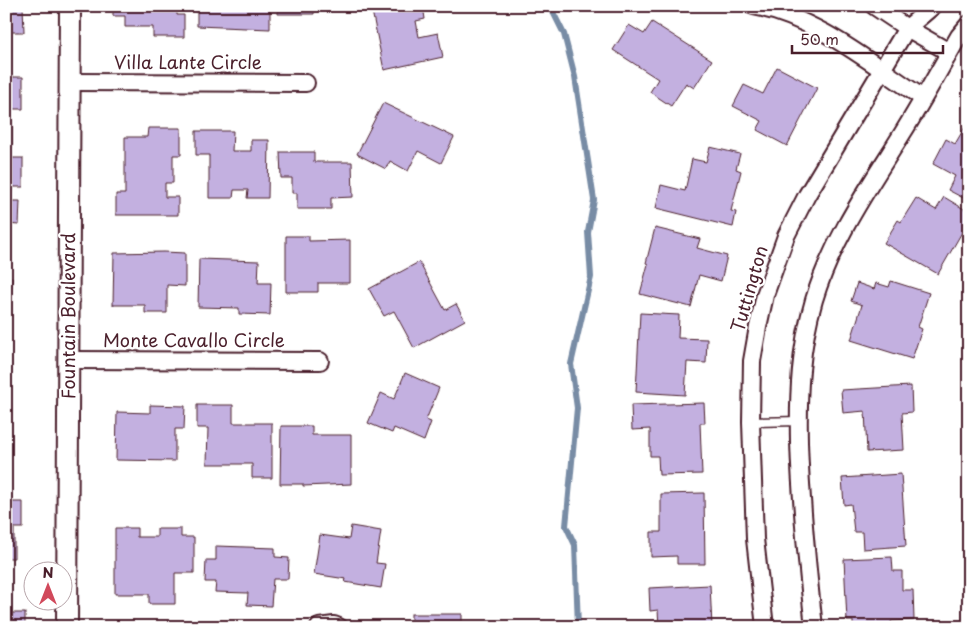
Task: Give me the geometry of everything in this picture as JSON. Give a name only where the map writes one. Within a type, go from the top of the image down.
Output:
[{"type":"street","name":"Fountain Boulevard","points":[[67,627],[70,6]]},
{"type":"street","points":[[753,6],[766,8],[804,22],[836,40],[922,98]]},
{"type":"street","points":[[874,6],[907,28],[949,52]]},
{"type":"street","name":"Tuttington","points":[[765,627],[755,539],[750,422],[752,361],[765,295],[786,236],[807,195],[907,28],[933,6]]},
{"type":"street","points":[[814,627],[800,489],[799,421],[802,357],[807,326],[814,299],[828,262],[847,224],[958,36],[969,24]]},
{"type":"street","name":"Villa Lante Circle","points":[[70,82],[306,83]]},
{"type":"street","name":"Monte Cavallo Circle","points":[[68,360],[320,361]]},
{"type":"street","points":[[320,627],[334,625],[340,627]]},
{"type":"lane","points":[[750,422],[799,421]]},
{"type":"building","points":[[6,6],[23,6],[24,32],[11,32],[11,69],[6,69]]},
{"type":"building","points":[[113,6],[177,6],[177,15],[184,15],[184,37],[153,37],[153,27],[125,27],[125,16],[113,16]]},
{"type":"building","points":[[197,6],[270,6],[270,29],[197,26]]},
{"type":"building","points":[[278,6],[349,6],[349,11],[314,10],[314,14],[278,14]]},
{"type":"building","points":[[371,6],[423,6],[425,19],[416,21],[419,37],[438,33],[443,57],[384,70]]},
{"type":"building","points":[[652,22],[712,60],[694,88],[686,83],[671,106],[650,92],[658,79],[613,50],[629,25],[644,34]]},
{"type":"building","points":[[777,67],[817,88],[787,146],[757,130],[762,121],[733,106],[744,85],[763,94]]},
{"type":"building","points":[[6,77],[23,77],[23,109],[12,109],[12,148],[6,148]]},
{"type":"building","points":[[383,103],[454,137],[441,163],[418,151],[408,171],[390,161],[386,169],[357,154]]},
{"type":"building","points":[[969,120],[969,201],[948,190],[955,176],[933,164],[946,139],[955,144]]},
{"type":"building","points":[[148,128],[181,128],[181,155],[173,155],[173,183],[165,183],[165,197],[178,197],[178,215],[116,215],[116,194],[125,194],[125,137],[147,137]]},
{"type":"building","points":[[196,131],[233,131],[232,151],[251,151],[251,140],[269,140],[268,198],[247,198],[248,190],[234,190],[233,198],[209,198],[209,155],[196,155]]},
{"type":"building","points":[[710,147],[740,154],[736,169],[741,171],[731,211],[736,212],[733,227],[656,208],[661,185],[685,191],[692,159],[706,162]]},
{"type":"building","points":[[280,152],[314,152],[314,162],[352,162],[353,197],[331,198],[331,209],[297,209],[297,193],[292,193],[292,178],[281,178]]},
{"type":"building","points":[[6,158],[23,158],[23,187],[12,187],[11,201],[20,201],[19,225],[6,224]]},
{"type":"building","points":[[944,197],[969,212],[969,220],[938,274],[884,243],[898,220],[901,222],[916,198],[936,210]]},
{"type":"building","points":[[655,228],[700,239],[697,248],[727,256],[721,281],[699,275],[691,307],[640,294]]},
{"type":"building","points":[[286,236],[309,236],[309,241],[350,240],[350,283],[318,283],[318,292],[286,292]]},
{"type":"building","points":[[114,253],[185,253],[185,286],[167,285],[167,313],[145,313],[145,305],[113,305]]},
{"type":"building","points":[[199,259],[259,261],[258,283],[271,283],[270,315],[239,314],[239,308],[198,307]]},
{"type":"building","points":[[419,262],[445,310],[456,304],[465,320],[414,348],[394,311],[384,316],[369,289]]},
{"type":"building","points":[[6,277],[12,277],[11,300],[6,300]]},
{"type":"building","points":[[891,281],[929,293],[918,327],[922,329],[912,359],[851,340],[862,305],[851,301],[857,283],[874,289],[876,283],[889,287]]},
{"type":"building","points":[[640,313],[679,315],[678,338],[707,339],[706,363],[687,362],[685,395],[636,392]]},
{"type":"building","points":[[405,373],[439,388],[426,420],[431,422],[424,441],[394,428],[392,433],[368,423],[381,393],[394,399]]},
{"type":"building","points":[[911,386],[912,412],[902,413],[904,450],[867,452],[865,411],[843,413],[841,390]]},
{"type":"building","points":[[704,403],[705,423],[700,423],[702,474],[659,475],[658,456],[650,456],[650,429],[632,430],[631,405]]},
{"type":"building","points":[[150,405],[185,406],[184,429],[175,429],[175,461],[116,460],[117,412],[150,413]]},
{"type":"building","points":[[197,405],[233,405],[233,423],[272,423],[272,478],[252,478],[252,464],[207,464],[208,428],[197,428]]},
{"type":"building","points":[[281,426],[312,426],[312,435],[351,435],[351,484],[303,486],[303,484],[280,484]]},
{"type":"building","points":[[901,474],[906,546],[863,549],[862,532],[854,532],[851,504],[844,505],[842,478]]},
{"type":"building","points":[[704,493],[705,564],[677,564],[677,556],[651,557],[651,532],[661,532],[661,494]]},
{"type":"building","points":[[6,502],[23,502],[23,528],[14,528],[14,558],[6,558]]},
{"type":"building","points":[[351,526],[381,531],[376,563],[385,564],[381,588],[345,582],[346,579],[314,574],[320,535],[349,539]]},
{"type":"building","points":[[115,528],[137,528],[137,537],[157,537],[157,529],[181,529],[181,537],[194,537],[194,573],[175,573],[175,604],[149,604],[149,594],[115,594]]},
{"type":"building","points":[[216,546],[275,548],[275,557],[289,558],[288,579],[273,579],[271,606],[247,605],[248,593],[215,592],[216,582],[205,582],[206,560],[216,560]]},
{"type":"building","points":[[892,557],[893,571],[902,571],[902,590],[913,590],[914,620],[891,621],[892,627],[853,627],[853,621],[847,621],[844,559]]},
{"type":"building","points":[[710,585],[712,627],[659,627],[658,610],[650,611],[649,588]]},
{"type":"building","points":[[6,613],[25,613],[25,627],[6,627]]},
{"type":"building","points":[[411,614],[462,614],[462,627],[411,627]]},
{"type":"waterway","points":[[550,6],[564,34],[575,77],[594,200],[588,232],[591,277],[571,364],[577,408],[566,526],[575,545],[578,627]]}]
